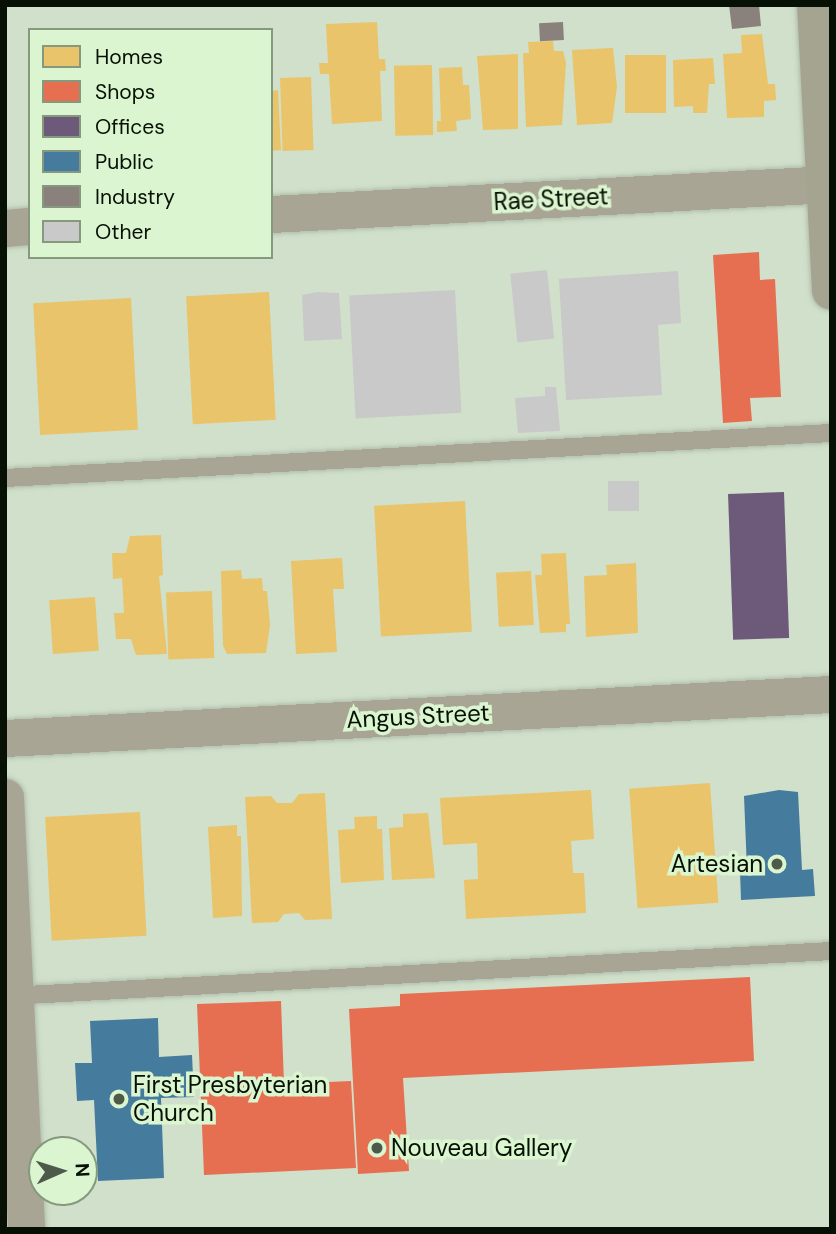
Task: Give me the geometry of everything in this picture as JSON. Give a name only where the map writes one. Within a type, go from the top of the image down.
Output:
[{"type":"street","points":[[816,5],[828,184],[831,291]]},
{"type":"street","name":"Rae Street","points":[[273,214],[828,184]]},
{"type":"street","points":[[5,228],[28,226]]},
{"type":"street","name":"Angus Street","points":[[5,738],[831,695]]},
{"type":"street","points":[[5,797],[10,996],[26,1229]]},
{"type":"lane","points":[[5,478],[831,433]]},
{"type":"lane","points":[[10,996],[831,951]]},
{"type":"building: Homes","points":[[377,22],[379,59],[385,59],[386,71],[380,71],[382,121],[332,124],[329,74],[320,74],[319,63],[328,63],[326,24]]},
{"type":"building: Homes","points":[[762,34],[768,84],[775,84],[776,100],[764,101],[764,117],[727,118],[723,54],[742,53],[741,35]]},
{"type":"building: Homes","points":[[553,41],[554,51],[563,51],[566,63],[562,125],[526,127],[523,53],[529,53],[528,42]]},
{"type":"building: Homes","points":[[613,48],[617,87],[612,123],[577,125],[572,50]]},
{"type":"building: Homes","points":[[518,54],[518,129],[483,130],[477,56]]},
{"type":"building: Homes","points":[[625,55],[666,55],[666,113],[625,113]]},
{"type":"building: Homes","points":[[713,58],[715,84],[709,84],[707,113],[693,113],[693,106],[674,107],[673,60]]},
{"type":"building: Homes","points":[[432,65],[433,135],[395,136],[394,66]]},
{"type":"building: Homes","points":[[462,67],[463,85],[469,85],[471,119],[456,121],[457,131],[437,132],[437,121],[441,121],[439,68]]},
{"type":"building: Homes","points":[[311,77],[314,150],[283,151],[280,78]]},
{"type":"building: Homes","points":[[278,90],[281,150],[273,151],[273,91]]},
{"type":"building: Homes","points":[[269,292],[276,420],[193,424],[186,296]]},
{"type":"building: Homes","points":[[131,298],[138,430],[40,435],[33,303]]},
{"type":"building: Homes","points":[[465,501],[472,632],[381,637],[374,506]]},
{"type":"building: Homes","points":[[161,535],[163,575],[159,576],[167,654],[136,655],[131,639],[116,639],[114,613],[124,613],[122,578],[113,579],[112,553],[126,553],[130,536]]},
{"type":"building: Homes","points":[[566,553],[570,624],[566,624],[566,632],[540,633],[535,575],[542,575],[541,554]]},
{"type":"building: Homes","points":[[342,558],[344,589],[333,589],[337,652],[296,654],[291,561]]},
{"type":"building: Homes","points":[[636,563],[638,633],[586,637],[584,576],[607,575],[606,565]]},
{"type":"building: Homes","points":[[241,570],[242,579],[262,578],[263,591],[267,591],[270,625],[266,653],[227,654],[223,646],[221,571]]},
{"type":"building: Homes","points":[[531,571],[534,625],[499,627],[496,573]]},
{"type":"building: Homes","points":[[212,591],[214,658],[168,660],[166,593]]},
{"type":"building: Homes","points":[[95,597],[99,651],[53,654],[49,600]]},
{"type":"building: Homes","points":[[710,783],[718,903],[638,908],[629,789]]},
{"type":"building: Homes","points":[[591,790],[594,839],[571,841],[573,873],[584,873],[586,913],[466,919],[464,880],[478,879],[477,843],[443,845],[440,798]]},
{"type":"building: Homes","points":[[325,793],[332,919],[305,920],[299,913],[284,914],[278,922],[252,923],[245,797],[271,796],[277,803],[292,803],[299,794]]},
{"type":"building: Homes","points":[[140,812],[146,936],[52,941],[45,817]]},
{"type":"building: Homes","points":[[428,813],[435,878],[392,880],[389,828],[403,827],[403,814]]},
{"type":"building: Homes","points":[[377,816],[377,829],[382,829],[384,880],[341,883],[338,830],[355,829],[354,817]]},
{"type":"building: Homes","points":[[237,825],[237,836],[241,836],[242,916],[213,918],[208,827]]},
{"type":"building: Shops","points":[[759,252],[760,280],[775,279],[781,397],[750,398],[752,421],[723,423],[713,255]]},
{"type":"building: Shops","points":[[750,977],[754,1061],[403,1078],[409,1171],[358,1174],[349,1009],[400,1006],[400,994]]},
{"type":"building: Shops","points":[[281,1001],[284,1084],[351,1081],[356,1168],[204,1175],[197,1004]]},
{"type":"building: Offices","points":[[784,492],[789,638],[733,640],[728,494]]},
{"type":"building: Public","points":[[779,790],[798,792],[802,870],[813,869],[815,896],[741,900],[740,871],[747,870],[744,796]]},
{"type":"building: Public","name":"First Presbyterian Church","points":[[158,1018],[159,1057],[192,1055],[194,1097],[161,1098],[164,1178],[98,1181],[98,1136],[96,1136],[94,1100],[77,1101],[75,1063],[92,1063],[90,1021]]},
{"type":"building: Industry","points":[[729,5],[759,5],[761,26],[732,29]]},
{"type":"building: Industry","points":[[563,22],[564,40],[540,41],[539,23]]},
{"type":"building: Other","points":[[547,270],[554,339],[517,342],[510,274]]},
{"type":"building: Other","points":[[678,271],[681,323],[658,325],[662,395],[566,400],[559,279]]},
{"type":"building: Other","points":[[455,290],[461,413],[356,418],[349,296]]},
{"type":"building: Other","points":[[317,292],[339,293],[342,339],[304,341],[302,295]]},
{"type":"building: Other","points":[[545,387],[556,387],[560,431],[518,433],[515,398],[545,396]]},
{"type":"building: Other","points":[[608,481],[639,481],[639,511],[608,511]]},
{"type":"place","name":"Artesian","points":[[777,864]]},
{"type":"place","name":"First Presbyterian Church","points":[[119,1099]]},
{"type":"place","name":"Nouveau Gallery","points":[[377,1148]]}]
